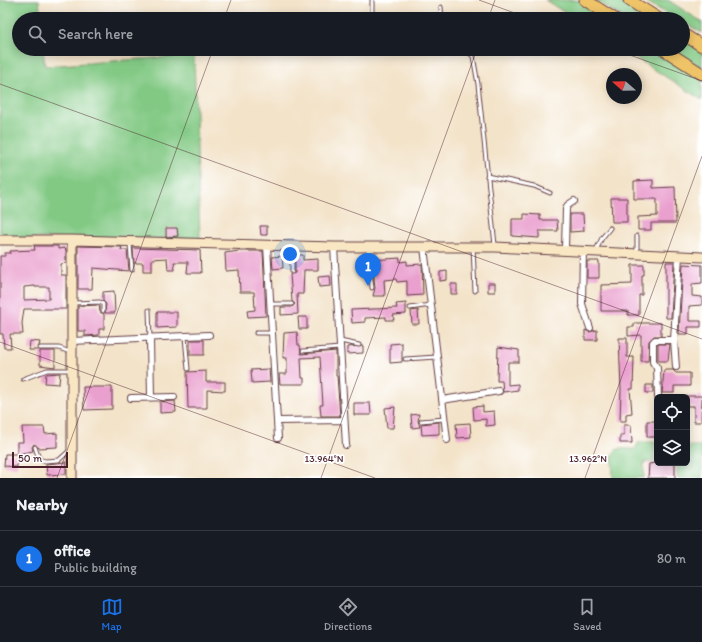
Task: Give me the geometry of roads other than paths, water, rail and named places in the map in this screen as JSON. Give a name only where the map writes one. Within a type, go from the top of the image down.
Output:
[{"type":"highway","points":[[585,0],[604,12]]},
{"type":"highway","points":[[629,0],[648,12]]},
{"type":"highway","points":[[690,35],[702,42]]},
{"type":"highway","points":[[690,38],[702,46]]},
{"type":"highway","points":[[674,56],[702,74]]},
{"type":"street","points":[[565,249],[566,208],[574,201]]},
{"type":"street","points":[[0,240],[130,241],[334,247],[495,246],[702,257]]},
{"type":"street","points":[[72,240],[72,478]]},
{"type":"street","points":[[267,246],[278,438]]},
{"type":"street","points":[[424,246],[447,440]]},
{"type":"street","points":[[334,247],[346,445]]},
{"type":"street","points":[[583,250],[582,304],[590,328]]},
{"type":"street","points":[[676,367],[674,340],[679,256]]},
{"type":"street","points":[[71,341],[209,335]]},
{"type":"street","points":[[150,338],[151,397]]},
{"type":"street","points":[[658,394],[657,368],[653,361],[653,342],[655,340],[674,340]]},
{"type":"street","points":[[442,400],[499,391]]},
{"type":"street","points":[[131,398],[174,397]]},
{"type":"street","points":[[278,421],[344,420]]},
{"type":"lane","points":[[372,0],[372,12]]},
{"type":"lane","points":[[441,7],[441,12]]},
{"type":"lane","points":[[473,56],[478,84],[495,246]]},
{"type":"lane","points":[[487,176],[534,186],[550,193]]},
{"type":"lane","points":[[596,251],[602,238],[610,228]]},
{"type":"lane","points":[[637,236],[637,253]]},
{"type":"lane","points":[[130,241],[132,270]]},
{"type":"lane","points":[[292,246],[292,272]]},
{"type":"lane","points":[[473,246],[475,292]]},
{"type":"lane","points":[[368,247],[372,288]]},
{"type":"lane","points":[[72,303],[100,302],[103,304],[103,310]]},
{"type":"lane","points":[[270,304],[292,304]]},
{"type":"lane","points":[[410,308],[431,306]]},
{"type":"lane","points":[[149,310],[150,338]]},
{"type":"lane","points":[[256,333],[272,333]]},
{"type":"lane","points":[[185,336],[188,369]]},
{"type":"lane","points":[[340,341],[359,344]]},
{"type":"lane","points":[[40,348],[59,348],[71,352]]},
{"type":"lane","points":[[303,351],[340,348]]},
{"type":"lane","points":[[405,359],[437,357]]},
{"type":"lane","points":[[23,379],[47,370],[71,370]]},
{"type":"lane","points":[[421,421],[444,419]]},
{"type":"lane","points":[[35,447],[39,459],[45,461],[59,460],[72,448]]},
{"type":"place","name":"office","points":[[368,286]]}]
